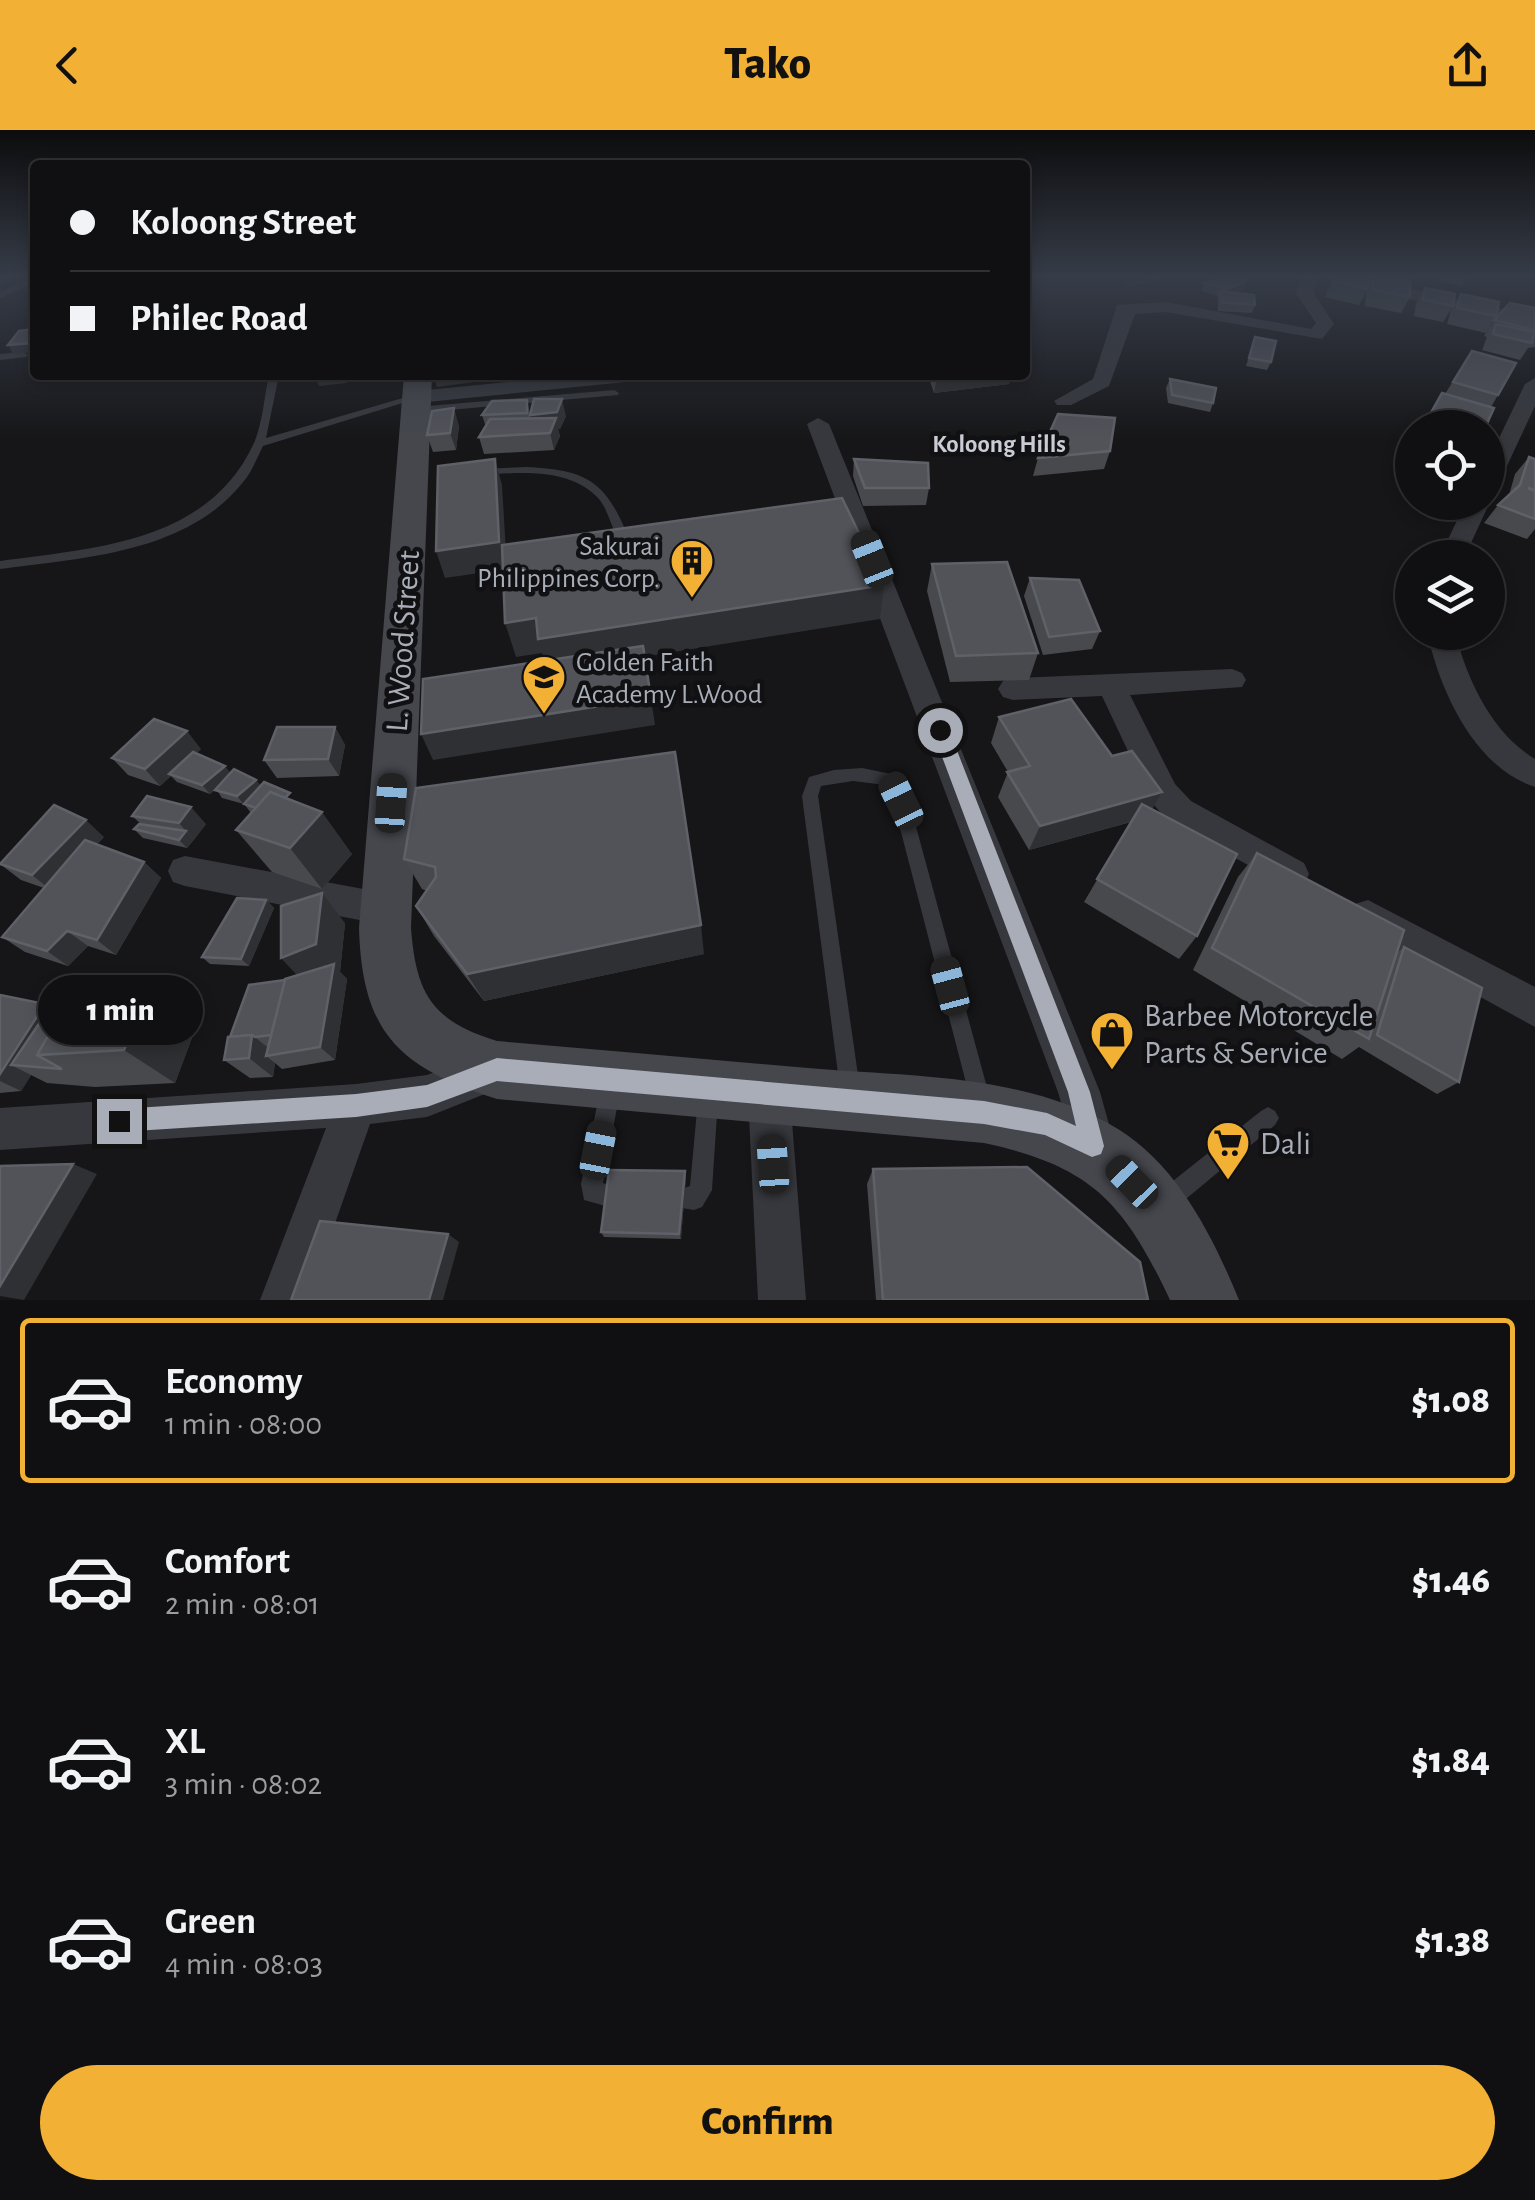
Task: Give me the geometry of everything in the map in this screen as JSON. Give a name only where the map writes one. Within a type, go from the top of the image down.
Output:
[{"type":"main road","name":"L. Wood Street","points":[[417,394],[422,474],[384,952],[390,984],[413,1028],[441,1049],[497,1070],[984,1113],[1047,1124],[1108,1157],[1156,1208],[1205,1300]]},
{"type":"street","points":[[1064,401],[1102,382],[1118,332]]},
{"type":"street","points":[[417,394],[578,380]]},
{"type":"street","points":[[1505,447],[1535,384]]},
{"type":"street","points":[[818,424],[1079,1092],[1092,1146]]},
{"type":"street","points":[[1443,650],[1497,751],[1518,769],[1535,774]]},
{"type":"street","points":[[1013,689],[1232,680]]},
{"type":"street","points":[[1112,687],[1163,793],[1178,812],[1535,1008]]},
{"type":"street","points":[[185,871],[385,908]]},
{"type":"street","points":[[0,1128],[356,1105],[427,1096],[497,1070]]},
{"type":"street","points":[[769,1096],[782,1300]]},
{"type":"street","points":[[284,1300],[356,1105]]},
{"type":"lane","points":[[0,358],[23,355]]},
{"type":"lane","points":[[0,564],[112,548],[166,534],[225,500],[259,444],[273,380]]},
{"type":"lane","points":[[259,444],[417,394],[614,393]]},
{"type":"lane","points":[[465,472],[540,470],[572,476],[602,495],[619,529]]},
{"type":"lane","points":[[852,1102],[810,796],[815,782],[832,776],[870,774],[890,780],[901,801],[984,1113]]},
{"type":"lane","points":[[609,1196],[592,1192],[592,1184],[612,1080]]},
{"type":"lane","points":[[684,1199],[694,1199],[701,1190],[708,1090]]},
{"type":"lane","points":[[1156,1208],[1268,1118]]},
{"type":"building","points":[[19,332],[30,332],[30,343],[8,345]]},
{"type":"building","points":[[1494,332],[1534,332],[1532,343]]},
{"type":"building","points":[[1255,337],[1276,341],[1271,362],[1249,358]]},
{"type":"building","points":[[1472,351],[1516,363],[1498,395],[1453,382]]},
{"type":"building","points":[[1170,379],[1216,388],[1213,403],[1172,395]]},
{"type":"building","points":[[1442,393],[1494,408],[1493,410],[1432,410]]},
{"type":"building","points":[[534,399],[562,399],[557,412],[530,415]]},
{"type":"building","points":[[527,400],[527,413],[482,415],[492,401]]},
{"type":"building","points":[[454,408],[450,433],[427,435],[432,411]]},
{"type":"building","points":[[1058,414],[1115,418],[1110,451],[1038,458]]},
{"type":"building","points":[[556,418],[550,433],[479,437],[490,419]]},
{"type":"building","points":[[1529,457],[1535,459],[1535,490],[1528,488],[1535,491],[1535,519],[1505,508],[1505,499],[1520,485]]},
{"type":"building","points":[[495,459],[499,542],[436,551],[438,466]]},
{"type":"building","points":[[854,459],[928,463],[929,488],[865,488]]},
{"type":"building","name":"Sakurai Philippines Corp.","points":[[842,498],[884,585],[538,639],[536,618],[505,623],[502,545]]},
{"type":"building","points":[[1007,562],[1038,653],[956,656],[932,564]]},
{"type":"building","points":[[1030,578],[1079,580],[1100,631],[1049,637]]},
{"type":"building","points":[[643,646],[651,698],[421,734],[423,679]]},
{"type":"building","points":[[1071,699],[1112,756],[1132,751],[1162,792],[1040,826],[1007,772],[1030,766],[999,717]]},
{"type":"building","points":[[154,719],[187,731],[145,769],[112,758]]},
{"type":"building","points":[[277,727],[335,727],[328,759],[264,760]]},
{"type":"building","points":[[193,752],[225,766],[202,785],[169,774]]},
{"type":"building","points":[[675,752],[701,925],[467,974],[416,906],[436,877],[435,867],[404,859],[416,788]]},
{"type":"building","points":[[234,769],[256,780],[237,796],[215,790]]},
{"type":"building","points":[[264,782],[290,793],[285,798],[270,792],[256,808],[244,804]]},
{"type":"building","points":[[270,792],[322,812],[290,848],[236,830]]},
{"type":"building","points":[[147,796],[191,807],[179,823],[132,816]]},
{"type":"building","points":[[1142,804],[1237,854],[1197,936],[1097,879]]},
{"type":"building","points":[[54,805],[86,820],[32,875],[0,864]]},
{"type":"building","points":[[139,824],[186,831],[179,840],[134,829]]},
{"type":"building","points":[[85,840],[144,862],[97,940],[67,931],[47,951],[2,937]]},
{"type":"building","points":[[1257,853],[1404,930],[1369,1039],[1212,948]]},
{"type":"building","points":[[322,893],[316,944],[281,958],[281,906]]},
{"type":"building","points":[[237,898],[266,900],[241,959],[202,957]]},
{"type":"building","points":[[1404,947],[1482,988],[1459,1082],[1377,1035]]},
{"type":"building","points":[[334,964],[320,1047],[266,1056],[285,979]]},
{"type":"building","points":[[285,980],[271,1035],[230,1037],[249,985]]},
{"type":"building","points":[[72,993],[146,1000],[124,1050],[37,1055]]},
{"type":"building","points":[[0,995],[45,1004],[0,1074]]},
{"type":"building","points":[[51,1006],[65,1006],[37,1055],[62,1069],[11,1065]]},
{"type":"building","points":[[252,1035],[249,1058],[224,1060],[228,1037]]},
{"type":"building","points":[[73,1164],[0,1286],[0,1166]]},
{"type":"building","points":[[1027,1167],[1140,1262],[1148,1300],[883,1300],[873,1169]]},
{"type":"building","points":[[609,1170],[685,1171],[679,1234],[601,1232]]},
{"type":"building","points":[[320,1221],[448,1234],[429,1300],[291,1300]]},
{"type":"place","name":"Sakurai Philippines Corp.","points":[[692,599]]},
{"type":"place","name":"Golden Faith Academy L.Wood","points":[[544,715]]},
{"type":"place","name":"Barbee Motorcycle Parts & Service","points":[[1112,1071]]},
{"type":"place","name":"Dali","points":[[1228,1181]]},
{"type":"district","name":"Koloong Hills","points":[[999,443]]},
{"type":"route","points":[[119,1121],[356,1105],[427,1096],[497,1070],[984,1113],[1047,1124],[1092,1146],[1079,1092],[940,730]]}]
